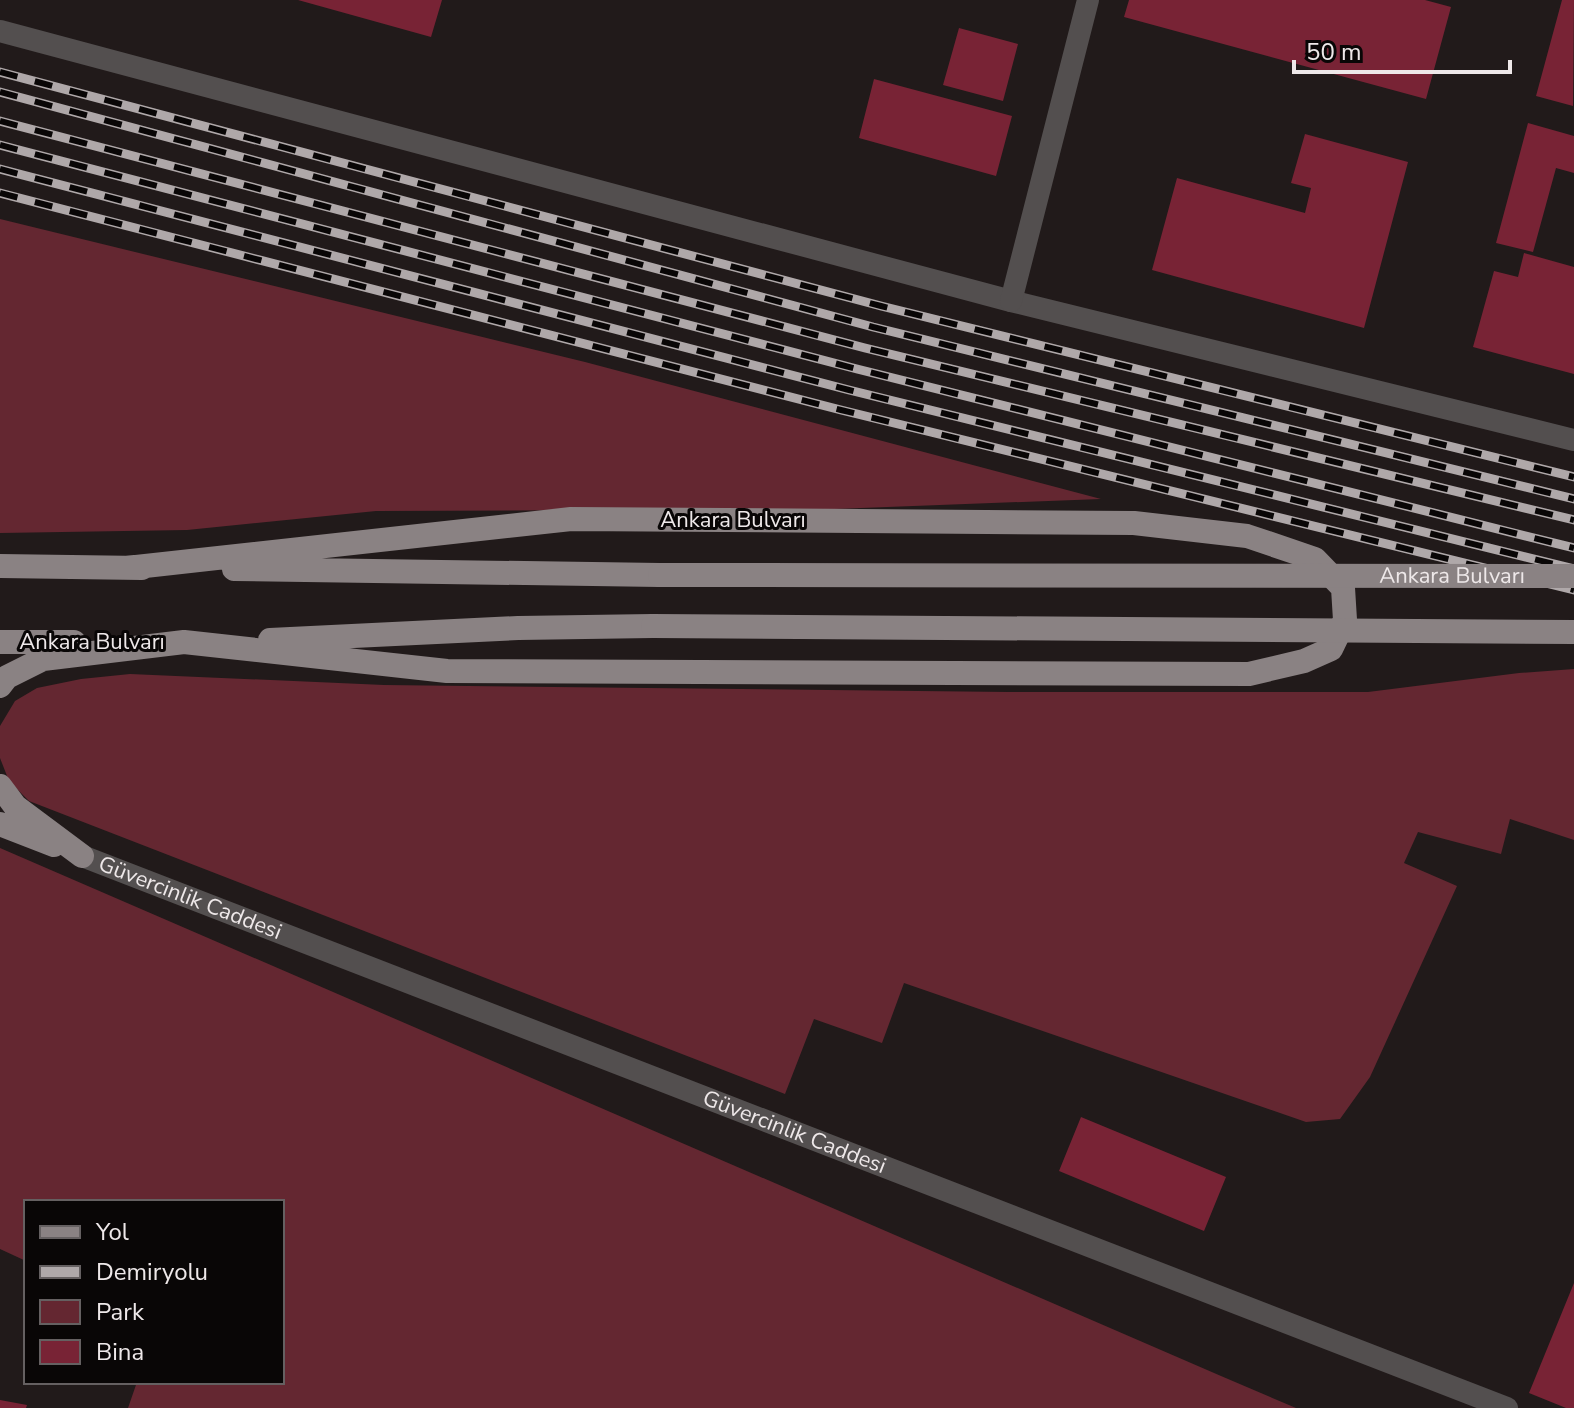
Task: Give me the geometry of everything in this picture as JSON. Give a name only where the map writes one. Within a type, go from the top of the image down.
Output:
[{"type":"main road","name":"Ankara Bulvarı","points":[[127,568],[571,519],[1134,523],[1247,536],[1315,559],[1343,588],[1345,620],[1331,649],[1304,661],[1249,674],[447,671],[184,642]]},
{"type":"main road","name":"Ankara Bulvarı","points":[[0,566],[660,575],[1574,576]]},
{"type":"main road","name":"Ankara Bulvarı","points":[[0,642],[184,642],[518,628],[653,626],[1574,632]]},
{"type":"main road","points":[[0,672],[43,659],[184,642]]},
{"type":"main road","points":[[0,686],[7,677],[43,659]]},
{"type":"main road","points":[[0,786],[15,806],[82,856]]},
{"type":"main road","points":[[0,824],[82,856]]},
{"type":"street","points":[[1011,301],[1088,0]]},
{"type":"street","points":[[0,31],[1011,301],[1574,440]]},
{"type":"street","name":"Güvercinlik Caddesi","points":[[82,856],[1507,1408]]},
{"type":"green space","points":[[0,219],[585,362],[1101,499],[835,509],[376,511],[187,530],[0,533]]},
{"type":"green space","points":[[1574,669],[1574,840],[1510,819],[1501,854],[1418,832],[1404,863],[1457,886],[1370,1077],[1340,1119],[1306,1122],[904,983],[882,1043],[814,1019],[785,1094],[29,801],[9,781],[0,758],[0,726],[15,701],[37,688],[130,674],[384,685],[1008,692],[1368,692]]},
{"type":"green space","points":[[0,848],[1296,1408],[128,1408],[136,1384],[284,1384],[284,1200],[24,1200],[24,1260],[0,1249]]},
{"type":"building","points":[[298,0],[442,0],[431,37]]},
{"type":"building","points":[[1129,0],[1425,0],[1451,7],[1426,99],[1124,17]]},
{"type":"building","points":[[1562,0],[1574,0],[1573,106],[1536,96]]},
{"type":"building","points":[[959,28],[1018,44],[1003,101],[943,85]]},
{"type":"building","points":[[874,79],[1012,116],[996,176],[859,138]]},
{"type":"building","points":[[1528,123],[1574,136],[1574,173],[1556,168],[1533,252],[1496,243]]},
{"type":"building","points":[[1305,134],[1408,162],[1364,328],[1152,270],[1177,178],[1305,213],[1311,188],[1291,183]]},
{"type":"building","points":[[1524,253],[1574,267],[1574,374],[1473,347],[1494,271],[1518,277]]},
{"type":"building","points":[[1081,1117],[1226,1177],[1204,1231],[1059,1171]]},
{"type":"building","points":[[1574,1283],[1574,1408],[1566,1408],[1529,1393]]},
{"type":"building","points":[[0,1400],[27,1405],[26,1408],[0,1408]]},
{"type":"railway","points":[[0,72],[881,306],[1574,477]]},
{"type":"railway","points":[[0,92],[873,327],[1574,499]]},
{"type":"railway","points":[[0,121],[865,348],[1574,520]]},
{"type":"railway","points":[[0,145],[857,369],[1574,548]]},
{"type":"railway","points":[[0,169],[849,390],[1574,569]]},
{"type":"railway","points":[[0,193],[841,410],[1574,590]]}]
